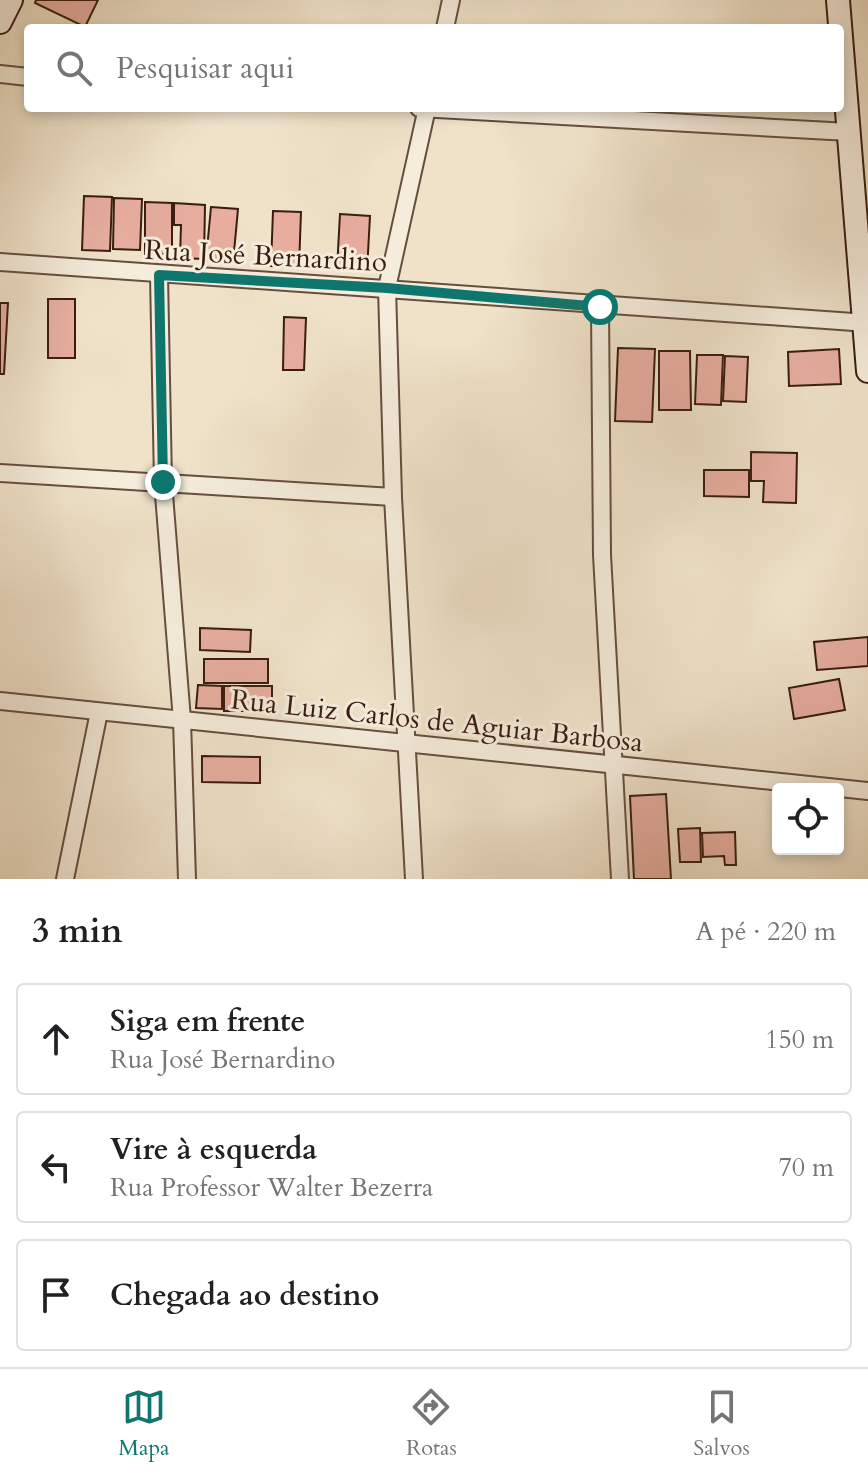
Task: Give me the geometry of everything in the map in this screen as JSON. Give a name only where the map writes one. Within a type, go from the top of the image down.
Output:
[{"type":"street","points":[[0,22],[11,0]]},
{"type":"street","points":[[446,24],[451,0]]},
{"type":"street","points":[[838,0],[840,24]]},
{"type":"street","points":[[844,72],[868,371]]},
{"type":"street","points":[[0,74],[24,77]]},
{"type":"street","points":[[414,879],[393,497],[387,288],[426,112]]},
{"type":"street","points":[[497,112],[849,132]]},
{"type":"street","name":"Rua José Bernardino","points":[[0,262],[387,288],[600,307],[866,323]]},
{"type":"street","points":[[159,275],[163,482],[182,720],[187,879]]},
{"type":"street","points":[[600,307],[602,555],[620,879]]},
{"type":"street","points":[[0,473],[393,497]]},
{"type":"street","name":"Rua Luiz Carlos de Aguiar Barbosa","points":[[0,701],[868,791]]},
{"type":"street","points":[[65,879],[99,712]]},
{"type":"building","points":[[36,0],[98,0],[86,24],[79,24],[35,3]]},
{"type":"building","points":[[84,196],[112,197],[110,251],[82,250]]},
{"type":"building","points":[[114,198],[142,199],[140,250],[113,249]]},
{"type":"building","points":[[145,202],[172,203],[172,254],[145,254]]},
{"type":"building","points":[[174,203],[205,205],[204,259],[180,258],[181,225],[174,225]]},
{"type":"building","points":[[211,207],[238,209],[233,263],[206,260]]},
{"type":"building","points":[[273,211],[301,212],[299,267],[271,266]]},
{"type":"building","points":[[340,214],[370,216],[367,271],[337,269]]},
{"type":"building","points":[[48,299],[75,299],[75,358],[48,358]]},
{"type":"building","points":[[0,303],[8,303],[4,374],[0,374]]},
{"type":"building","points":[[284,317],[306,318],[304,370],[283,370]]},
{"type":"building","points":[[618,348],[655,349],[652,422],[615,421]]},
{"type":"building","points":[[839,349],[841,384],[789,386],[788,352]]},
{"type":"building","points":[[659,351],[690,351],[691,410],[659,410]]},
{"type":"building","points":[[697,355],[723,355],[721,405],[695,404]]},
{"type":"building","points":[[725,356],[748,357],[746,402],[723,401]]},
{"type":"building","points":[[751,452],[797,453],[796,503],[763,502],[764,481],[751,481]]},
{"type":"building","points":[[704,470],[749,470],[749,497],[704,496]]},
{"type":"building","points":[[200,628],[251,630],[250,652],[200,650]]},
{"type":"building","points":[[868,637],[868,666],[817,670],[814,642]]},
{"type":"building","points":[[204,659],[268,659],[268,683],[204,683]]},
{"type":"building","points":[[839,679],[845,710],[794,719],[789,688]]},
{"type":"building","points":[[198,685],[222,686],[222,709],[196,708]]},
{"type":"building","points":[[224,686],[272,686],[272,711],[224,711]]},
{"type":"building","points":[[202,756],[260,757],[260,783],[202,782]]},
{"type":"building","points":[[666,794],[671,879],[634,879],[630,796]]},
{"type":"building","points":[[700,828],[701,862],[680,862],[678,829]]},
{"type":"building","points":[[735,832],[736,865],[725,865],[724,856],[703,857],[702,833]]},
{"type":"route","points":[[163,482],[159,275],[387,288],[600,307]]}]
